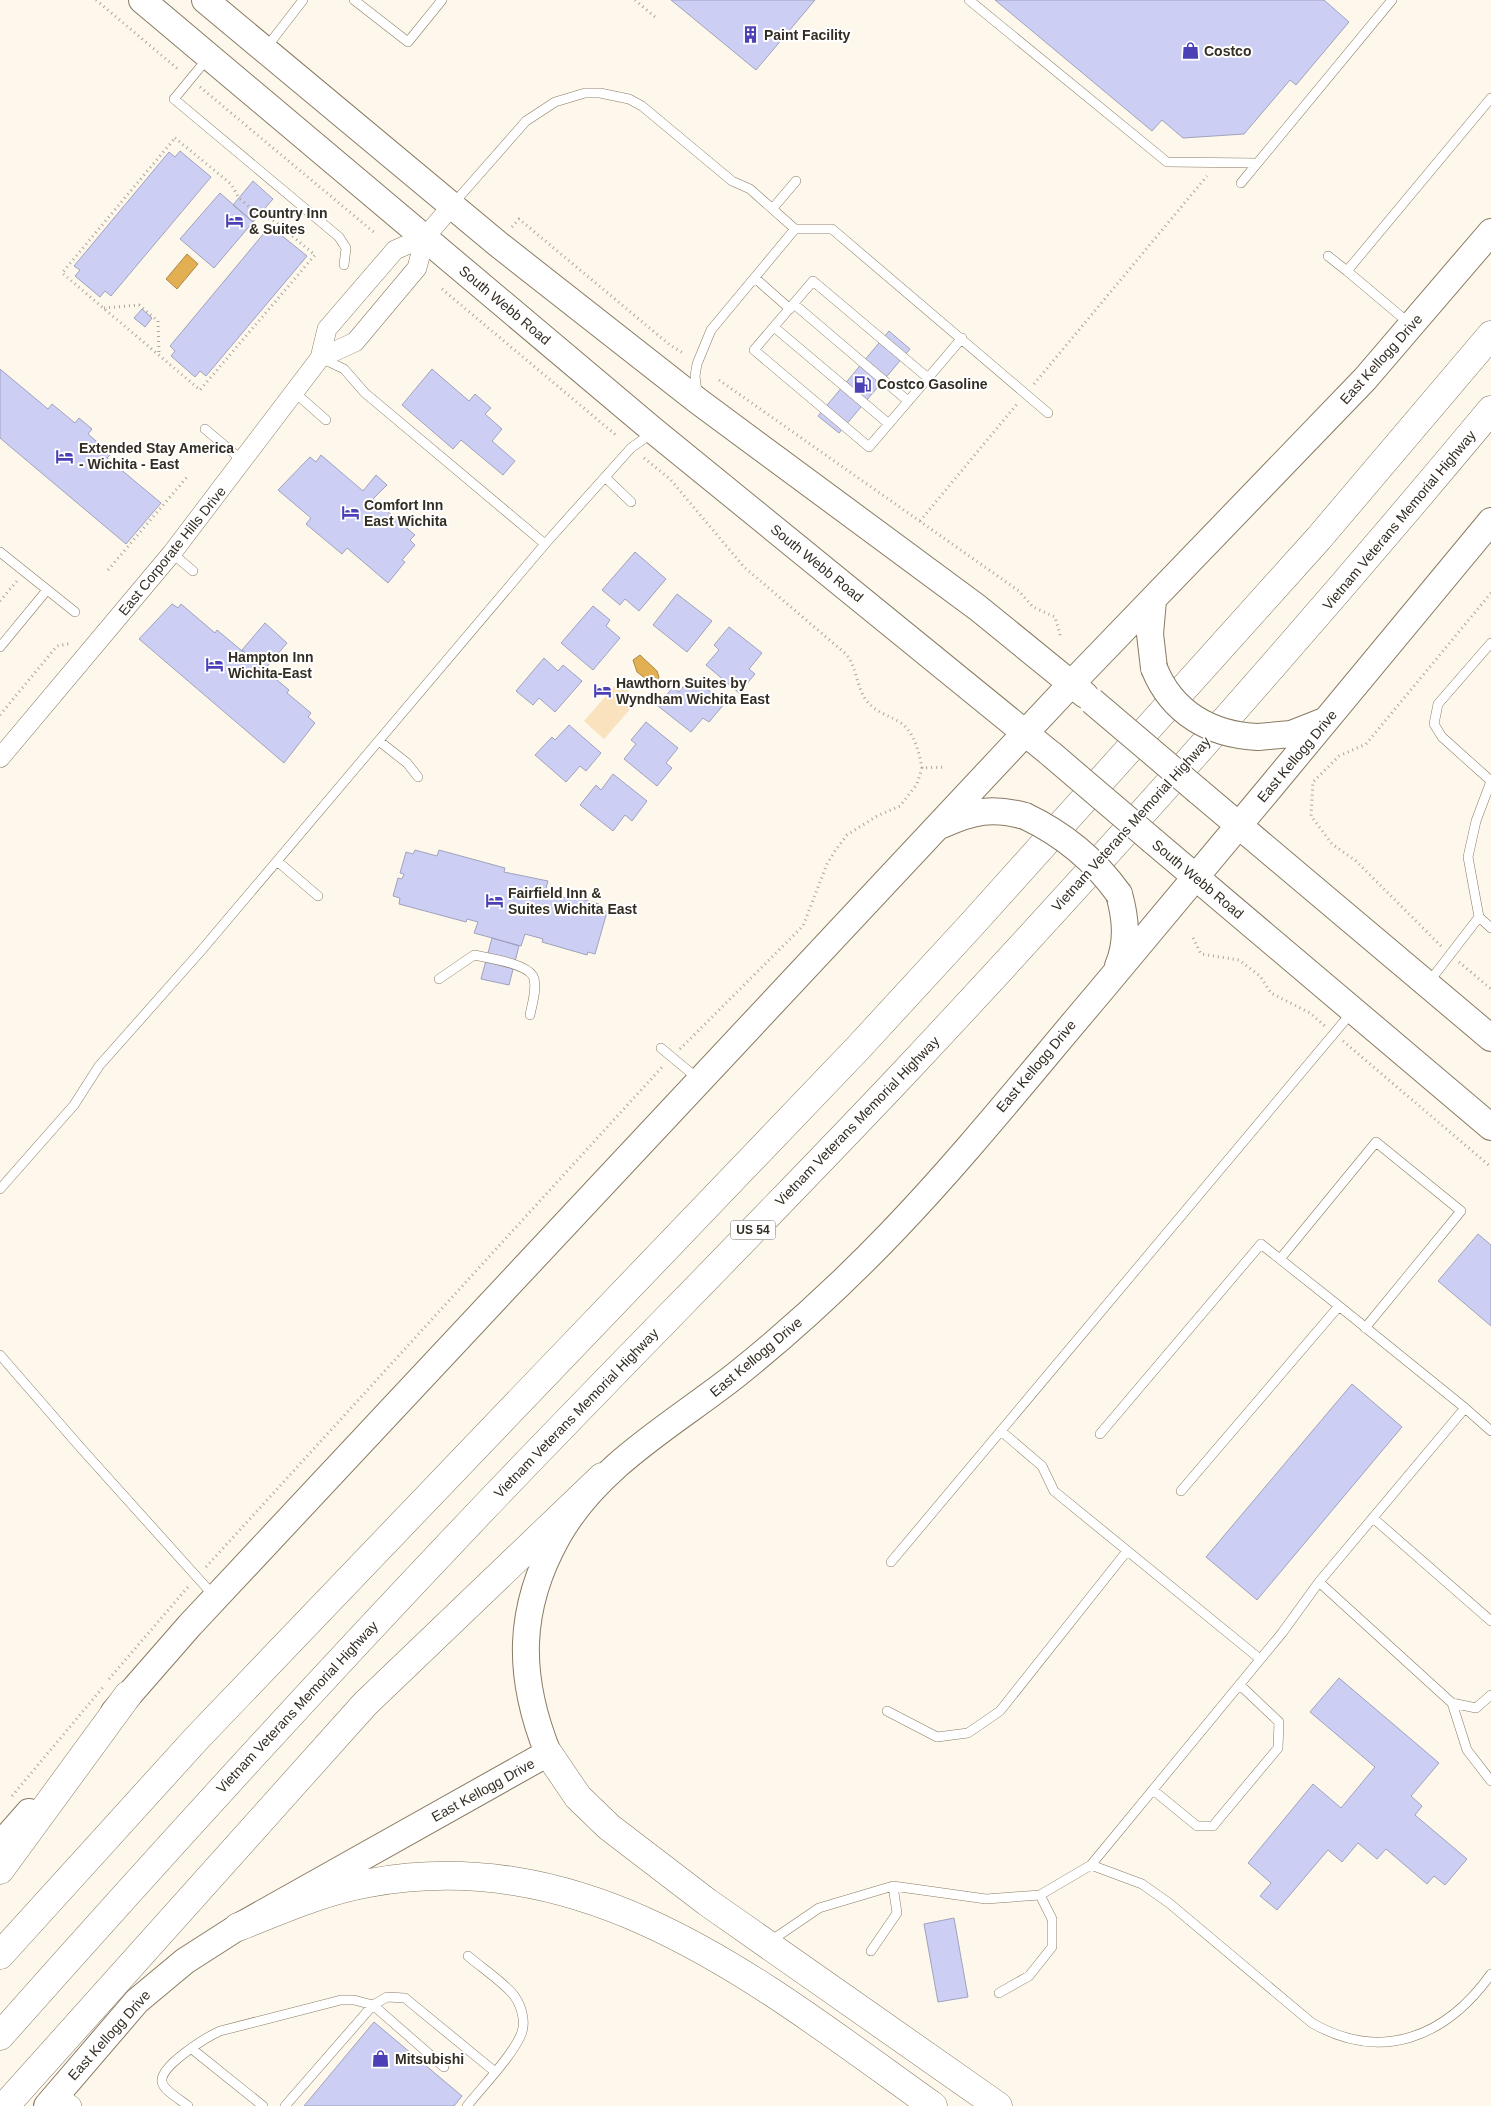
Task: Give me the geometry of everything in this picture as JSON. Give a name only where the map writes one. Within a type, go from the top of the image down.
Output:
[{"type":"highway","points":[[0,1955],[218,1716],[858,1048],[968,929],[1312,545],[1491,335]]},
{"type":"highway","name":"Vietnam Veterans Memorial Highway","points":[[0,2036],[102,1920],[366,1633],[900,1077],[1014,955],[1331,600],[1491,410]]},
{"type":"highway","points":[[6,2106],[365,1704],[602,1477]]},
{"type":"highway","points":[[0,1870],[128,1695]]},
{"type":"highway","points":[[548,1753],[578,1797],[609,1827],[766,1944],[998,2106]]},
{"type":"highway","points":[[238,1927],[331,1892],[411,1877],[450,1875],[500,1879],[578,1894],[640,1918],[734,1967],[933,2106]]},
{"type":"main road","name":"South Webb Road","points":[[142,0],[654,431],[1052,754],[1491,1127]]},
{"type":"main road","points":[[205,0],[450,207],[698,401],[971,603],[1092,701],[1491,1038]]},
{"type":"main road","name":"East Kellogg Drive","points":[[0,1846],[128,1695],[216,1598],[1071,684],[1365,379],[1491,232]]},
{"type":"main road","name":"East Kellogg Drive","points":[[58,2102],[137,2001],[184,1961],[238,1927],[548,1753],[530,1704],[525,1652],[530,1603],[537,1578],[559,1533],[602,1477],[763,1353],[854,1270],[928,1194],[1240,825],[1489,526]]},
{"type":"main road","points":[[1153,600],[1150,634],[1154,668],[1162,688],[1175,702],[1208,727],[1224,734],[1258,737],[1291,734],[1326,720]]},
{"type":"main road","points":[[937,827],[980,812],[1003,810],[1025,816],[1052,830],[1080,850],[1108,879],[1119,894],[1126,930],[1124,945],[1114,974]]},
{"type":"street","name":"East Corporate Hills Drive","points":[[0,758],[172,553],[243,461],[293,391],[320,358],[355,342],[417,268],[425,237],[450,207]]},
{"type":"street","points":[[320,358],[327,329],[395,250],[425,237]]},
{"type":"lane","points":[[264,50],[303,0]]},
{"type":"lane","points":[[354,0],[408,42],[442,0]]},
{"type":"lane","points":[[969,0],[1167,162],[1257,163]]},
{"type":"lane","points":[[1240,183],[1392,0]]},
{"type":"lane","points":[[209,57],[174,99],[339,237],[346,248],[344,265]]},
{"type":"lane","points":[[450,207],[526,121],[555,102],[570,96],[600,93],[622,97],[642,106],[732,181],[750,189],[796,229],[832,229],[1048,413]]},
{"type":"lane","points":[[1347,271],[1491,98]]},
{"type":"lane","points":[[773,208],[796,181]]},
{"type":"lane","points":[[698,401],[695,376],[710,330],[796,229]]},
{"type":"lane","points":[[1328,256],[1412,326]]},
{"type":"lane","points":[[755,278],[908,401]]},
{"type":"lane","points":[[928,378],[813,281],[754,350],[869,447],[889,424],[962,338]]},
{"type":"lane","points":[[774,327],[889,424]]},
{"type":"lane","points":[[320,358],[344,369],[365,393],[545,544]]},
{"type":"lane","points":[[293,391],[326,420]]},
{"type":"lane","points":[[205,429],[243,461]]},
{"type":"lane","points":[[0,1189],[74,1104],[99,1066],[277,861],[545,544],[631,448],[654,431]]},
{"type":"lane","points":[[605,477],[631,502]]},
{"type":"lane","points":[[0,552],[76,612]]},
{"type":"lane","points":[[172,553],[193,571]]},
{"type":"lane","points":[[0,647],[48,590]]},
{"type":"lane","points":[[1491,643],[1438,704],[1434,724],[1442,737],[1491,781],[1476,821],[1468,858],[1479,918],[1491,928]]},
{"type":"lane","points":[[379,741],[407,763],[418,777]]},
{"type":"lane","points":[[277,861],[318,896]]},
{"type":"lane","points":[[1427,984],[1479,918]]},
{"type":"lane","points":[[440,979],[474,955],[524,967],[533,976],[535,987],[530,1015]]},
{"type":"lane","points":[[891,1562],[1353,1010]]},
{"type":"lane","points":[[661,1048],[700,1080]]},
{"type":"lane","points":[[1280,1259],[1376,1142],[1461,1211],[1365,1328]]},
{"type":"lane","points":[[1100,1434],[1261,1244],[1491,1431]]},
{"type":"lane","points":[[1180,1491],[1339,1306]]},
{"type":"lane","points":[[0,1355],[216,1598]]},
{"type":"lane","points":[[766,1944],[819,1908],[893,1886],[986,1899],[1040,1895],[1091,1865],[1240,1685],[1319,1582],[1464,1408]]},
{"type":"lane","points":[[1000,1432],[1042,1466],[1054,1492],[1260,1660]]},
{"type":"lane","points":[[1372,1518],[1491,1621]]},
{"type":"lane","points":[[888,1711],[937,1737],[968,1732],[1000,1711],[1127,1551]]},
{"type":"lane","points":[[1319,1582],[1452,1703],[1467,1750],[1491,1781]]},
{"type":"lane","points":[[1152,1790],[1197,1826],[1213,1826],[1278,1748],[1279,1722],[1240,1685]]},
{"type":"lane","points":[[1452,1703],[1476,1708],[1491,1695]]},
{"type":"lane","points":[[1091,1865],[1142,1884],[1169,1903],[1312,2022],[1338,2036],[1373,2044],[1399,2041],[1431,2029],[1461,2008],[1491,1974]]},
{"type":"lane","points":[[870,1951],[897,1913],[893,1886]]},
{"type":"lane","points":[[999,1993],[1029,1976],[1052,1947],[1052,1919],[1040,1895]]},
{"type":"lane","points":[[467,2106],[514,2047],[522,2032],[524,2019],[519,2004],[512,1993],[468,1956]]},
{"type":"lane","points":[[285,2106],[373,2006],[387,1997],[405,1998],[494,2071]]},
{"type":"lane","points":[[188,2106],[164,2087],[162,2081],[163,2074],[171,2065],[192,2048],[220,2031],[341,2000],[354,2000],[373,2006],[444,2067]]},
{"type":"lane","points":[[192,2048],[264,2106]]},
{"type":"path","points":[[96,0],[179,70]]},
{"type":"path","points":[[635,0],[655,17]]},
{"type":"path","points":[[199,87],[376,234]]},
{"type":"path","points":[[175,138],[231,184],[239,198],[259,215],[273,220],[315,254],[200,390],[159,355],[62,273],[175,138]]},
{"type":"path","points":[[920,521],[1218,162]]},
{"type":"path","points":[[512,228],[519,219],[670,345],[683,353]]},
{"type":"path","points":[[442,289],[617,436]]},
{"type":"path","points":[[103,308],[139,305],[158,320],[159,355]]},
{"type":"path","points":[[719,380],[1019,590],[1033,607],[1055,617],[1061,638]]},
{"type":"path","points":[[6,1802],[197,1577],[671,1057],[803,926],[827,864],[847,835],[877,816],[900,806],[917,784],[922,768],[914,738],[903,724],[876,711],[864,698],[852,662],[846,654],[744,567],[670,480],[644,458]]},
{"type":"path","points":[[108,570],[187,477]]},
{"type":"path","points":[[0,601],[24,572]]},
{"type":"path","points":[[1491,593],[1366,744],[1340,756],[1313,782],[1311,816],[1332,844],[1356,861],[1428,935],[1491,989]]},
{"type":"path","points":[[0,715],[57,646],[72,643],[76,638]]},
{"type":"path","points":[[922,768],[946,767]]},
{"type":"shaded area","points":[[187,254],[198,264],[177,289],[166,279]]},
{"type":"shaded area","points":[[640,655],[657,671],[659,677],[657,681],[650,682],[637,672],[633,660]]},
{"type":"shaded area","points":[[618,682],[638,700],[604,739],[584,721]]},
{"type":"building","name":"Paint Facility","points":[[671,0],[815,0],[756,70]]},
{"type":"building","name":"Costco","points":[[995,0],[1324,0],[1349,22],[1296,85],[1290,80],[1244,134],[1183,138],[1162,120],[1152,131]]},
{"type":"building","points":[[180,151],[211,177],[111,296],[105,291],[100,297],[75,276],[80,270],[74,266],[169,152],[175,157]]},
{"type":"building","points":[[253,181],[273,199],[253,222],[233,205]]},
{"type":"building","points":[[220,193],[253,222],[214,268],[180,239]]},
{"type":"building","points":[[270,226],[307,256],[206,376],[200,371],[195,377],[171,356],[175,351],[170,346]]},
{"type":"building","points":[[142,309],[152,318],[145,327],[134,318]]},
{"type":"building","points":[[889,331],[910,349],[839,433],[818,416]]},
{"type":"building","name":"Extended Stay America - Wichita - East","points":[[0,369],[48,409],[52,404],[75,423],[79,418],[92,429],[88,434],[111,454],[107,458],[161,503],[126,544],[0,438]]},
{"type":"building","points":[[432,369],[469,401],[475,394],[491,408],[485,414],[502,429],[492,441],[515,461],[503,475],[461,440],[453,449],[402,405]]},
{"type":"building","points":[[321,455],[363,491],[376,475],[387,485],[373,499],[415,535],[410,540],[415,545],[402,560],[405,562],[388,583],[347,548],[342,554],[306,524],[311,518],[278,490],[310,457],[316,462]]},
{"type":"building","points":[[635,552],[666,579],[639,611],[625,599],[620,605],[602,590]]},
{"type":"building","points":[[677,594],[712,621],[687,652],[653,625]]},
{"type":"building","name":"Hampton Inn Wichita-East","points":[[172,604],[178,608],[181,604],[215,633],[217,630],[289,690],[287,693],[311,713],[308,717],[315,723],[284,763],[139,639]]},
{"type":"building","points":[[593,606],[610,620],[606,626],[620,638],[593,670],[561,643]]},
{"type":"building","points":[[265,623],[287,643],[265,669],[242,650]]},
{"type":"building","points":[[729,627],[762,653],[749,669],[755,674],[739,693],[706,665],[719,650],[714,645]]},
{"type":"building","points":[[544,658],[558,671],[563,665],[582,681],[555,712],[539,698],[533,705],[516,691]]},
{"type":"building","points":[[691,677],[725,703],[709,722],[703,718],[691,732],[658,706],[673,687],[679,692]]},
{"type":"building","points":[[646,722],[678,748],[666,763],[672,768],[657,786],[624,759],[636,744],[631,740]]},
{"type":"building","points":[[569,725],[601,753],[586,771],[580,766],[566,782],[535,755],[552,737],[555,740]]},
{"type":"building","points":[[613,774],[647,801],[632,821],[625,815],[613,831],[580,805],[596,785],[601,790]]},
{"type":"building","name":"Fairfield Inn & Suites Wichita East","points":[[415,850],[437,856],[439,850],[505,868],[504,872],[548,881],[545,892],[566,898],[567,895],[599,904],[598,910],[607,912],[595,954],[588,952],[587,955],[542,942],[543,939],[525,934],[521,946],[474,933],[478,922],[467,919],[466,922],[399,904],[400,898],[393,896],[398,878],[402,879],[404,874],[400,873],[406,852],[413,854]]},
{"type":"building","points":[[492,938],[519,946],[509,985],[481,979]]},
{"type":"building","points":[[1478,1234],[1491,1245],[1491,1326],[1438,1281]]},
{"type":"building","points":[[1352,1384],[1402,1427],[1257,1600],[1206,1557]]},
{"type":"building","points":[[1339,1678],[1439,1763],[1411,1796],[1422,1806],[1415,1815],[1467,1859],[1445,1885],[1434,1876],[1427,1884],[1386,1849],[1377,1859],[1358,1843],[1342,1862],[1328,1850],[1277,1910],[1260,1896],[1271,1883],[1248,1863],[1313,1784],[1341,1808],[1375,1767],[1310,1712]]},
{"type":"building","points":[[954,1918],[968,1997],[938,2002],[924,1924]]},
{"type":"building","name":"Mitsubishi","points":[[374,2022],[462,2096],[454,2106],[304,2106]]},
{"type":"place","name":"Paint Facility","points":[[750,35]]},
{"type":"place","name":"Costco","points":[[1190,51]]},
{"type":"place","name":"Country Inn & Suites","points":[[235,221]]},
{"type":"place","name":"Costco Gasoline","points":[[863,384]]},
{"type":"place","name":"Extended Stay America - Wichita - East","points":[[65,456]]},
{"type":"place","name":"Comfort Inn East Wichita","points":[[350,513]]},
{"type":"place","name":"Hampton Inn Wichita-East","points":[[214,665]]},
{"type":"place","name":"Hawthorn Suites by Wyndham Wichita East","points":[[602,691]]},
{"type":"place","name":"Fairfield Inn & Suites Wichita East","points":[[494,901]]},
{"type":"place","name":"Mitsubishi","points":[[381,2059]]}]
